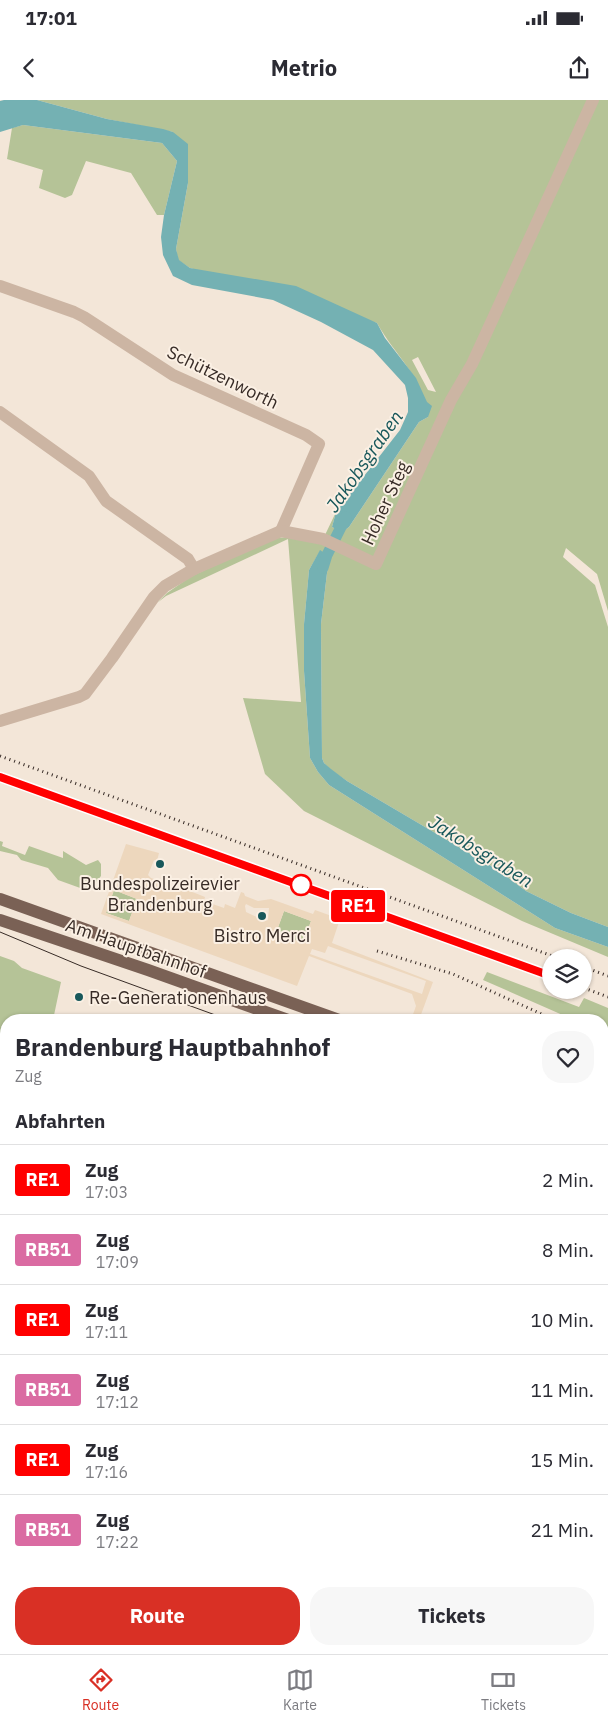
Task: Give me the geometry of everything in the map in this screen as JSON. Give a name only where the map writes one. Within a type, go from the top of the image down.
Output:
[{"type":"main road","name":"Am Hauptbahnhof","points":[[0,899],[322,1014]]},
{"type":"main road","name":"Am Hauptbahnhof","points":[[0,920],[271,1014]]},
{"type":"street","name":"Hoher Steg","points":[[281,531],[322,539],[376,564],[451,400],[472,364],[593,100]]},
{"type":"street","name":"Schützenworth","points":[[0,286],[79,314],[172,375],[306,435],[319,444],[281,531]]},
{"type":"street","points":[[0,412],[89,476],[106,501],[188,559],[194,568]]},
{"type":"street","points":[[0,721],[85,694],[154,597],[165,586],[194,568],[281,531]]},
{"type":"green space","points":[[37,100],[608,100],[608,611],[597,574],[566,548],[563,557],[595,585],[608,627],[608,927],[571,913],[526,891],[498,870],[347,781],[324,763],[322,758],[321,624],[329,556],[320,551],[309,570],[304,624],[304,671],[310,758],[318,772],[329,785],[555,928],[608,947],[608,957],[522,921],[304,811],[265,774],[243,698],[301,702],[288,539],[166,596],[157,603],[167,593],[190,577],[274,538],[325,535],[336,512],[332,527],[342,532],[349,527],[419,422],[428,417],[421,390],[415,378],[377,323],[190,268],[178,260],[176,249],[188,183],[173,132],[107,119]],"holes":[[[418,357],[436,392],[428,390],[412,360]]]},
{"type":"green space","points":[[23,125],[162,143],[177,161],[164,215],[157,215],[131,173],[86,161],[72,195],[65,198],[39,188],[43,170],[7,159],[12,128]]},
{"type":"green space","points":[[0,841],[3,842],[2,846],[25,855],[29,846],[63,858],[63,851],[86,865],[98,860],[101,864],[101,876],[91,888],[83,889],[58,880],[48,868],[21,860],[17,855],[0,851]]},
{"type":"green space","points":[[114,890],[137,899],[129,921],[106,913]]},
{"type":"green space","points":[[284,911],[311,921],[303,943],[276,933]]},
{"type":"green space","points":[[0,956],[14,961],[22,968],[61,982],[54,1014],[0,1014]]},
{"type":"green space","points":[[487,972],[542,993],[542,999],[558,999],[579,1007],[583,999],[586,999],[608,1008],[608,1014],[560,1014],[483,980]]},
{"type":"shaded area","points":[[126,844],[159,853],[157,861],[154,860],[148,875],[151,878],[205,897],[204,901],[224,908],[225,904],[235,908],[241,892],[245,896],[258,901],[271,899],[313,914],[315,910],[340,919],[332,943],[433,982],[421,1014],[413,1014],[416,1006],[412,994],[309,956],[297,986],[101,914]],"holes":[[[114,890],[137,899],[129,921],[106,913]],[[246,904],[254,908],[269,908],[268,920],[265,921],[246,912]],[[284,911],[311,921],[303,943],[276,933]],[[328,946],[426,981],[422,994],[310,954],[312,949],[325,953]]]},
{"type":"water","points":[[37,100],[107,119],[173,132],[188,144],[188,183],[176,249],[179,260],[190,268],[296,286],[377,323],[385,338],[416,378],[427,402],[432,406],[428,417],[419,422],[349,527],[342,532],[332,527],[336,512],[400,430],[408,412],[408,398],[405,385],[373,350],[321,322],[273,300],[192,285],[173,276],[163,255],[161,237],[164,215],[177,161],[162,143],[23,125],[0,132],[0,101]]},
{"type":"water","points":[[320,550],[329,556],[321,624],[322,758],[324,763],[347,781],[498,870],[526,891],[571,913],[608,927],[608,947],[555,928],[329,785],[318,772],[310,758],[304,671],[304,624],[309,570]]},
{"type":"waterway","name":"Jakobsgraben","points":[[323,568],[327,555],[346,517]]},
{"type":"tram line","points":[[0,932],[81,966],[213,1014]]},
{"type":"railway","points":[[0,756],[542,952]]},
{"type":"railway","points":[[0,777],[542,973]]},
{"type":"railway","points":[[377,951],[453,974],[542,1014]]},
{"type":"railway","points":[[592,970],[608,976]]},
{"type":"railway","points":[[592,991],[608,997]]},
{"type":"train","name":"RE1","points":[[0,777],[542,973]]},
{"type":"place","name":"Bundespolizeirevier Brandenburg","points":[[160,864]]},
{"type":"place","name":"Bistro Merci","points":[[262,916]]},
{"type":"place","name":"Re-Generationenhaus","points":[[79,997]]}]
